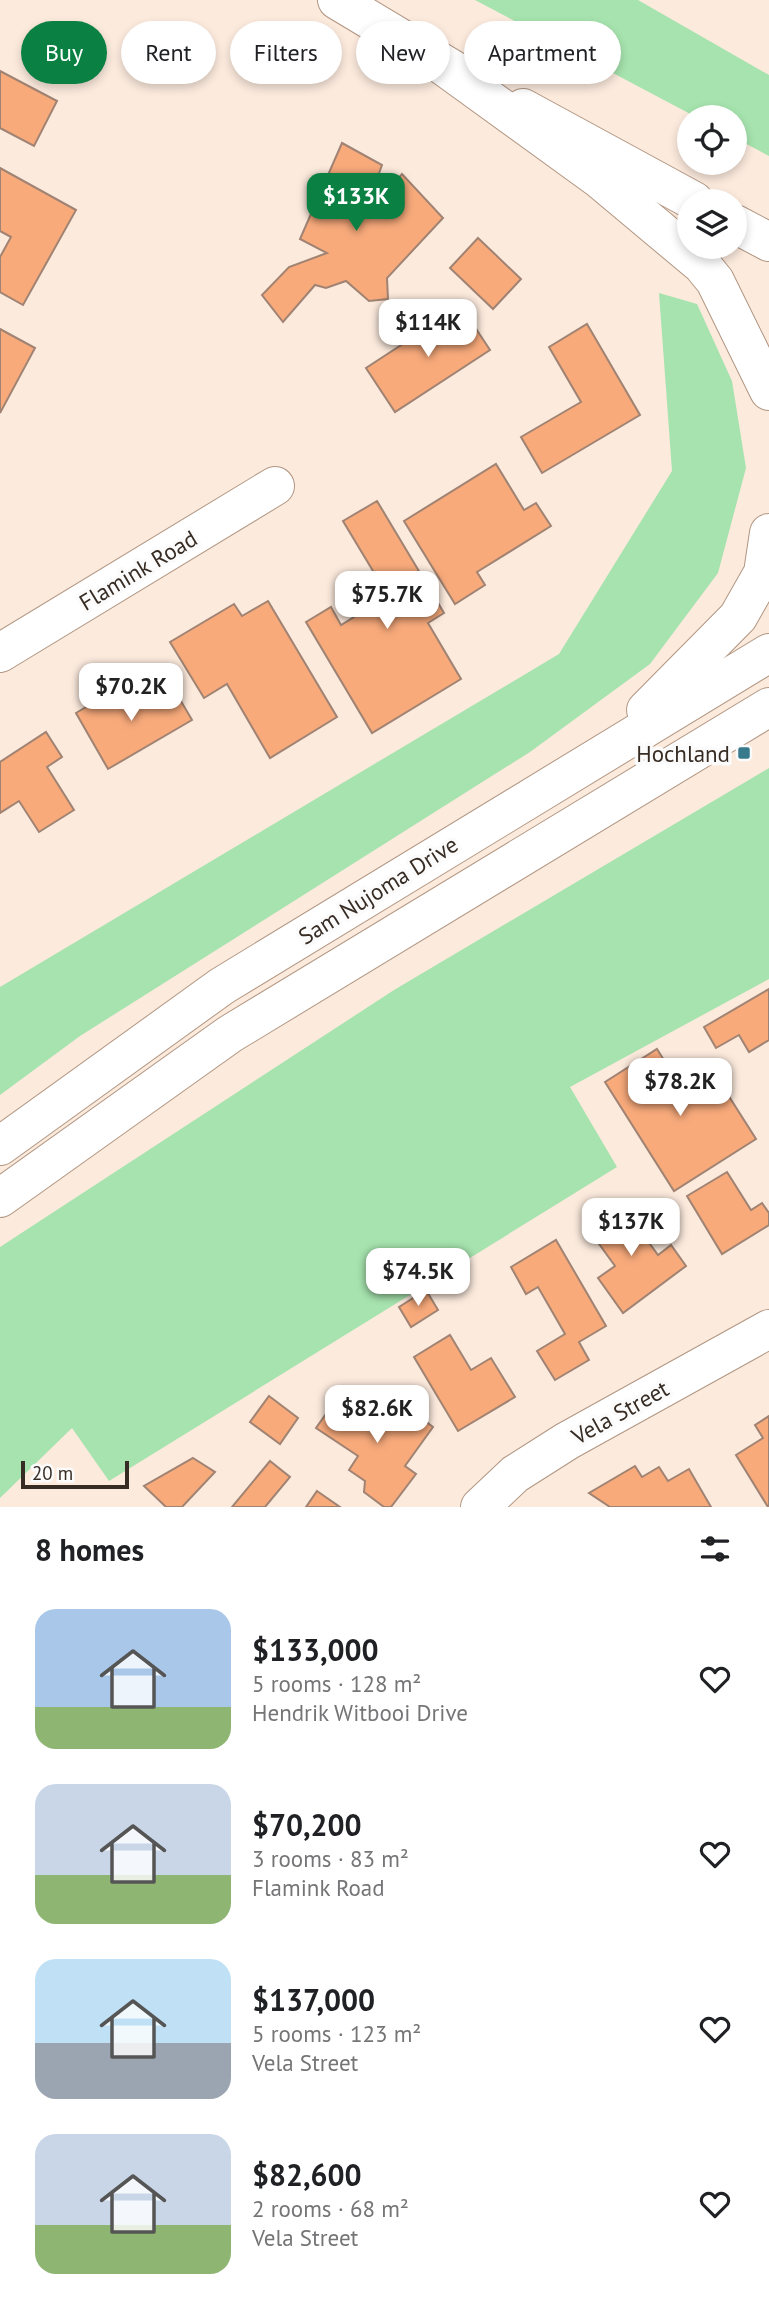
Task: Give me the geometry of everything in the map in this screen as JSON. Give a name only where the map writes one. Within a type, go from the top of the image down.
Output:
[{"type":"main road","points":[[337,0],[371,21]]},
{"type":"main road","points":[[450,69],[677,192]]},
{"type":"main road","points":[[450,71],[598,178],[702,265],[715,281],[769,391]]},
{"type":"main road","points":[[747,230],[769,242]]},
{"type":"main road","name":"Flamink Road","points":[[0,653],[275,486]]},
{"type":"main road","points":[[605,751],[738,617],[763,573],[769,533]]},
{"type":"main road","name":"Sam Nujoma Drive","points":[[0,1146],[222,986],[769,653]]},
{"type":"main road","name":"Sam Nujoma Drive","points":[[0,1198],[230,1034],[769,706]]},
{"type":"main road","name":"Vela Street","points":[[480,1507],[515,1474],[567,1441],[769,1329]]},
{"type":"green space","points":[[475,0],[638,0],[769,75],[769,156],[747,144],[747,105],[677,107],[621,77],[621,21],[515,21]]},
{"type":"green space","points":[[659,293],[697,304],[732,381],[746,468],[718,573],[650,664],[530,752],[80,1036],[0,1095],[0,987],[559,654],[672,471]]},
{"type":"green space","points":[[769,768],[769,979],[570,1087],[617,1167],[109,1481],[72,1428],[0,1498],[0,1247],[394,990]]},
{"type":"building","points":[[0,71],[57,101],[34,146],[0,128]]},
{"type":"building","points":[[342,143],[382,165],[377,179],[391,188],[402,174],[443,218],[387,278],[388,299],[369,301],[346,281],[326,288],[315,285],[283,322],[262,295],[289,267],[327,253],[300,239]]},
{"type":"building","points":[[0,168],[76,210],[23,305],[0,292],[0,257],[11,237],[0,231]]},
{"type":"building","points":[[478,238],[521,279],[493,309],[450,268]]},
{"type":"building","points":[[461,306],[490,350],[395,412],[366,368]]},
{"type":"building","points":[[587,324],[640,415],[542,473],[521,437],[581,402],[549,347]]},
{"type":"building","points":[[0,329],[35,348],[0,413]]},
{"type":"building","points":[[496,464],[524,510],[536,503],[551,526],[477,572],[485,585],[455,604],[404,521]]},
{"type":"building","points":[[377,501],[444,613],[428,623],[461,679],[372,733],[306,622],[331,607],[341,625],[388,596],[343,521]]},
{"type":"building","points":[[268,601],[337,717],[270,758],[227,684],[204,698],[170,642],[234,604],[242,616]]},
{"type":"building","points":[[154,684],[165,703],[178,696],[192,720],[108,769],[76,713],[116,689],[123,702]]},
{"type":"building","points":[[46,732],[62,757],[47,767],[74,810],[39,832],[19,801],[0,813],[0,762]]},
{"type":"building","points":[[769,989],[769,1040],[749,1052],[739,1035],[716,1048],[704,1027]]},
{"type":"building","points":[[657,1049],[679,1084],[709,1065],[756,1139],[674,1191],[605,1082]]},
{"type":"building","points":[[727,1172],[751,1210],[762,1203],[769,1213],[769,1225],[722,1254],[687,1196]]},
{"type":"building","points":[[619,1201],[658,1255],[671,1245],[686,1266],[623,1313],[598,1278],[615,1266],[586,1226]]},
{"type":"building","points":[[556,1240],[606,1326],[579,1342],[589,1360],[555,1380],[537,1351],[565,1334],[538,1287],[526,1294],[511,1267]]},
{"type":"building","points":[[426,1290],[438,1310],[411,1327],[399,1307]]},
{"type":"building","points":[[450,1335],[471,1370],[491,1358],[515,1397],[458,1431],[414,1357]]},
{"type":"building","points":[[343,1390],[388,1422],[401,1403],[433,1427],[405,1466],[416,1474],[391,1507],[384,1507],[364,1492],[365,1481],[349,1470],[358,1456],[316,1428]]},
{"type":"building","points":[[269,1396],[298,1418],[280,1444],[250,1422]]},
{"type":"building","points":[[769,1416],[768,1507],[736,1455],[763,1438],[755,1425]]},
{"type":"building","points":[[193,1458],[215,1472],[182,1507],[166,1507],[144,1486]]},
{"type":"building","points":[[270,1461],[290,1477],[265,1507],[232,1507]]},
{"type":"building","points":[[635,1466],[642,1477],[659,1467],[668,1481],[689,1469],[711,1507],[610,1507],[589,1493]]},
{"type":"building","points":[[317,1491],[340,1507],[306,1507]]},
{"type":"place","name":"Hochland","points":[[744,753]]}]
